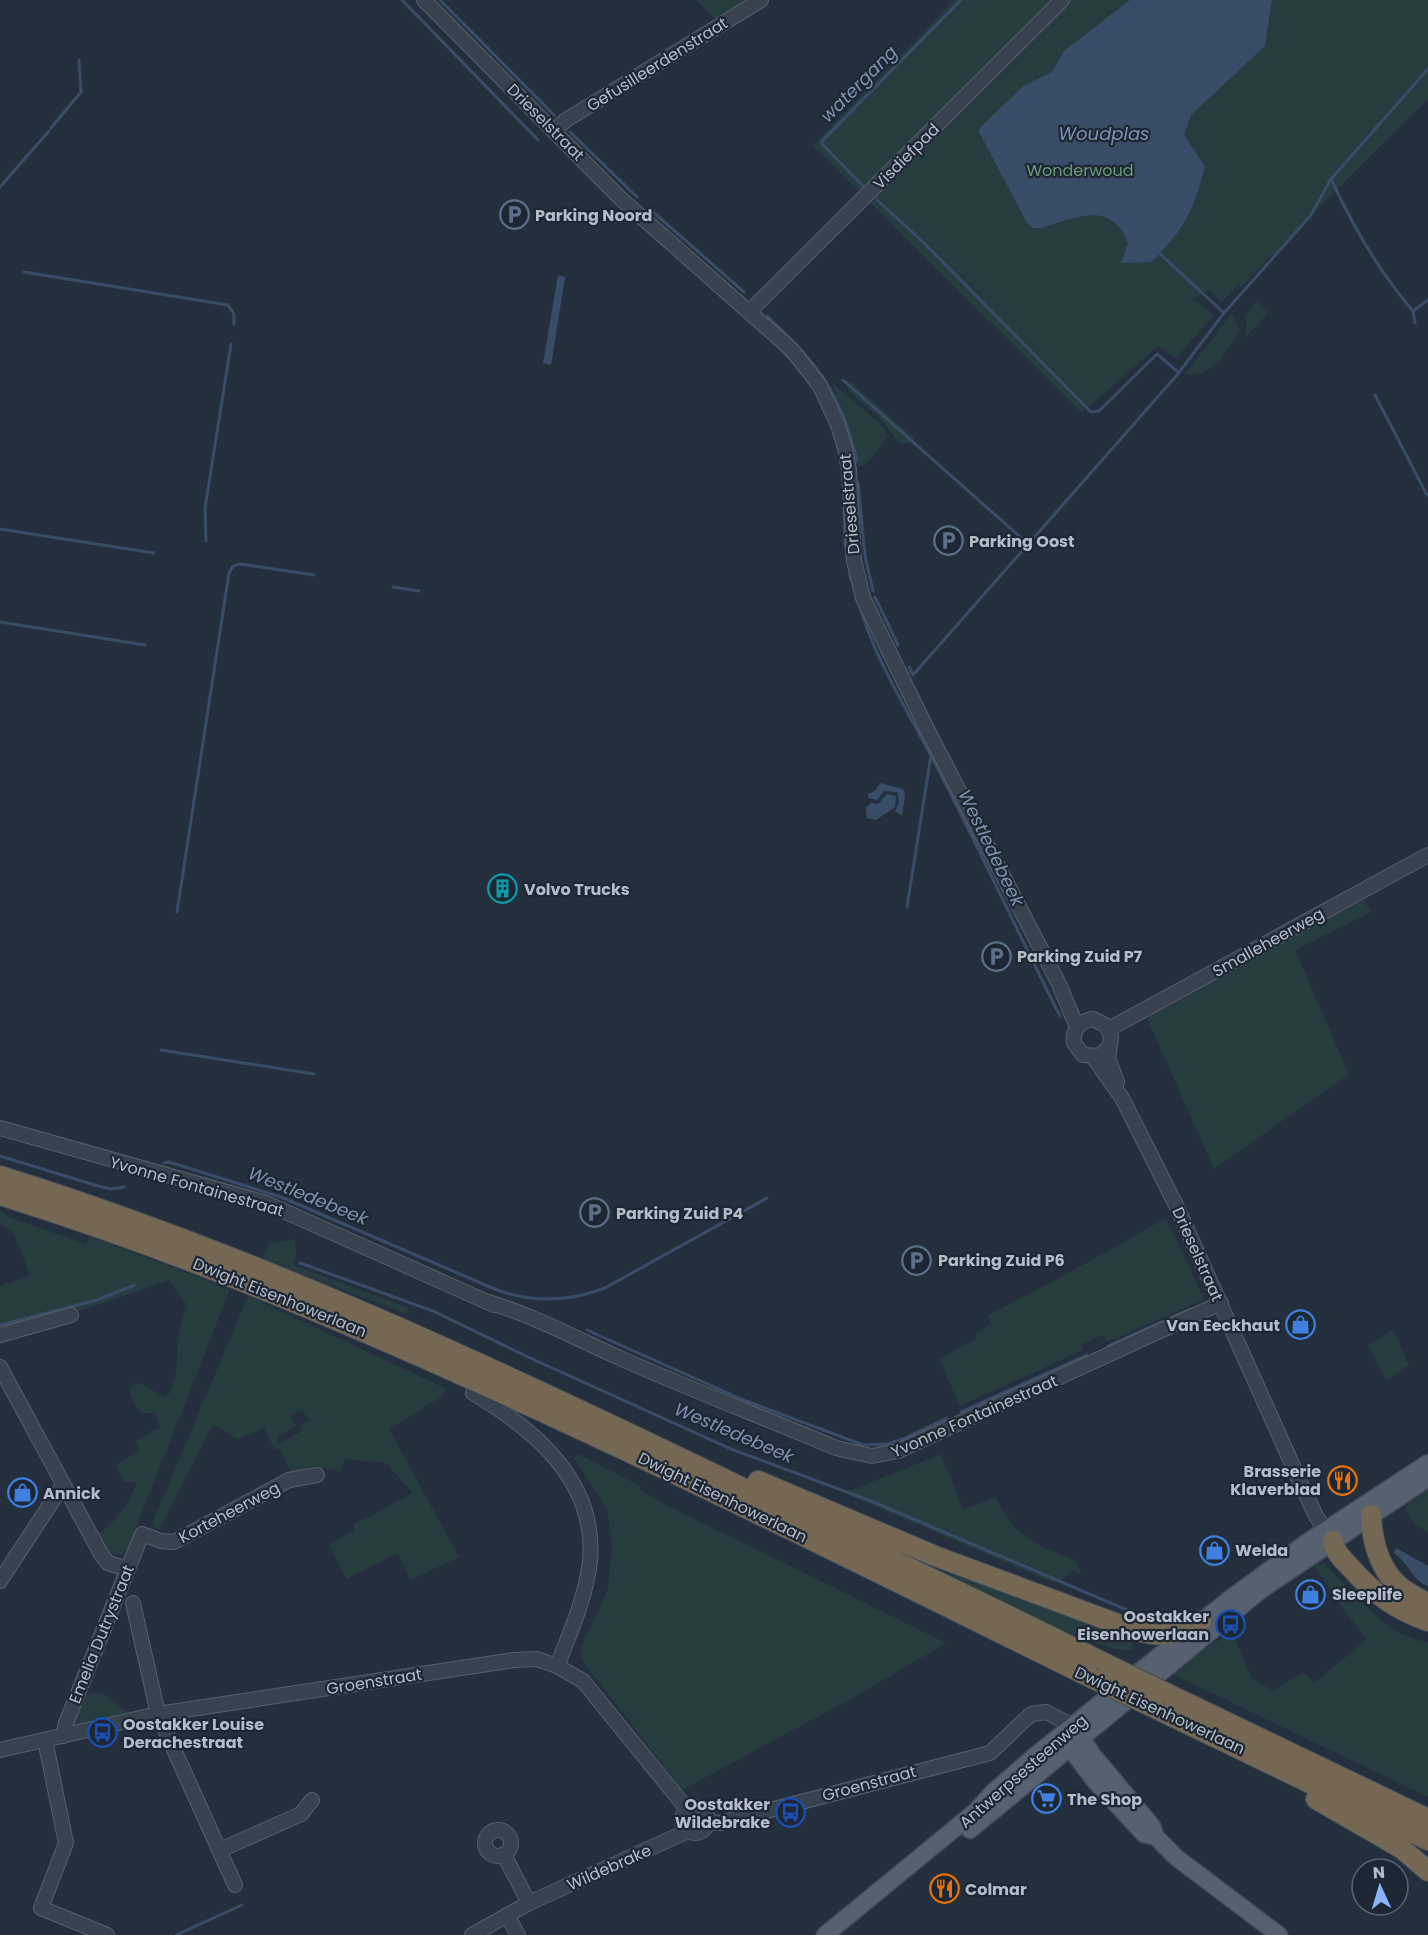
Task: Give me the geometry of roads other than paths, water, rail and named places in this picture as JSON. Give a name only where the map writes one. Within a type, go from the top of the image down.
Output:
[{"type":"highway","name":"Dwight Eisenhowerlaan","points":[[0,1176],[105,1209],[289,1279],[421,1336],[634,1436],[1108,1665],[1162,1701],[1249,1753],[1428,1840]]},
{"type":"highway","name":"Dwight Eisenhowerlaan","points":[[0,1195],[226,1274],[326,1314],[649,1460],[1092,1678],[1162,1701],[1375,1793],[1428,1819]]},
{"type":"highway","points":[[634,1436],[713,1463],[935,1556],[1134,1630],[1160,1636],[1173,1634],[1201,1622]]},
{"type":"highway","points":[[1371,1515],[1378,1554],[1389,1574],[1398,1586],[1428,1604]]},
{"type":"highway","points":[[1329,1535],[1340,1543],[1370,1575],[1399,1598],[1428,1610]]},
{"type":"highway","points":[[1329,1535],[1334,1547],[1376,1594],[1407,1614],[1428,1621]]},
{"type":"highway","points":[[1249,1753],[1280,1778],[1401,1848],[1428,1871]]},
{"type":"highway","points":[[1375,1793],[1410,1800],[1428,1807]]},
{"type":"main road","name":"Antwerpsesteenweg","points":[[841,1935],[1201,1622],[1329,1535],[1428,1463]]},
{"type":"main road","name":"Antwerpsesteenweg","points":[[825,1935],[969,1817],[992,1792],[1071,1737],[1329,1535],[1371,1515],[1428,1478]]},
{"type":"main road","points":[[1071,1737],[1094,1757],[1152,1826],[1156,1837],[1177,1858],[1279,1935]]},
{"type":"street","name":"Gefusilleerdenstraat","points":[[555,130],[566,120],[761,0]]},
{"type":"street","name":"Visdiefpad","points":[[749,312],[1062,0]]},
{"type":"street","name":"Drieselstraat","points":[[427,1],[620,198],[792,350],[820,386],[841,432],[849,470],[854,560],[863,598],[927,729],[1058,982],[1077,1027],[1073,1038],[1076,1048],[1083,1055],[1093,1057],[1122,1098]]},
{"type":"street","name":"Smalleheerweg","points":[[1109,1029],[1428,855]]},
{"type":"street","name":"Drieselstraat","points":[[1058,982],[1073,1003],[1109,1029],[1111,1037],[1108,1058],[1122,1098],[1176,1205],[1301,1484],[1329,1535]]},
{"type":"street","points":[[1077,1027],[1093,1019]]},
{"type":"street","points":[[1093,1057],[1100,1056],[1109,1047]]},
{"type":"street","name":"Yvonne Fontainestraat","points":[[0,1128],[266,1203],[488,1302],[541,1320],[556,1330],[837,1448],[872,1456],[898,1451],[1221,1303]]},
{"type":"street","points":[[0,1335],[71,1315]]},
{"type":"street","points":[[0,1367],[5,1389],[108,1563],[127,1569]]},
{"type":"street","points":[[473,1393],[509,1414],[549,1449],[573,1482],[584,1506],[590,1532],[590,1563],[582,1598],[557,1666]]},
{"type":"street","name":"Korteheerweg","points":[[142,1534],[161,1541],[174,1542],[289,1480],[317,1475]]},
{"type":"street","points":[[0,1581],[63,1485]]},
{"type":"street","name":"Emelia Dutrystraat","points":[[63,1736],[66,1723],[142,1534]]},
{"type":"street","name":"Emelia Dutrystraat","points":[[133,1603],[158,1714],[235,1885]]},
{"type":"street","name":"Groenstraat","points":[[0,1750],[158,1714],[514,1660],[537,1659],[557,1666],[583,1681],[687,1809]]},
{"type":"street","name":"Groenstraat","points":[[709,1822],[720,1823],[990,1753],[1031,1714],[1046,1712],[1071,1737]]},
{"type":"street","points":[[45,1740],[66,1843],[41,1908],[107,1935]]},
{"type":"street","points":[[220,1850],[301,1814],[312,1800]]},
{"type":"street","points":[[696,1807],[704,1809],[709,1822],[700,1832],[688,1831],[682,1820],[687,1809],[696,1807]]},
{"type":"street","name":"Wildebrake","points":[[472,1935],[529,1904],[688,1831]]},
{"type":"street","points":[[504,1855],[529,1904]]},
{"type":"street","points":[[507,1915],[518,1935]]},
{"type":"water","name":"Woudplas","points":[[1130,0],[1272,0],[1265,46],[1191,115],[1184,135],[1205,166],[1192,208],[1180,230],[1151,262],[1121,263],[1128,243],[1121,229],[1102,216],[1079,217],[1041,228],[1033,228],[1027,223],[978,130],[1023,86],[1052,72],[1064,51]]},
{"type":"water","points":[[558,275],[565,277],[551,365],[543,363]]},
{"type":"water","points":[[880,783],[903,789],[905,794],[902,816],[895,811],[899,802],[897,792],[884,791],[877,800],[868,798],[868,794],[875,791]]},
{"type":"water","points":[[887,794],[896,796],[895,807],[876,820],[867,818],[866,808],[871,803],[878,804]]},
{"type":"water","points":[[1396,1548],[1428,1566],[1428,1586],[1423,1584],[1394,1553]]},
{"type":"waterway","points":[[402,0],[538,140]]},
{"type":"waterway","points":[[440,0],[554,115]]},
{"type":"waterway","name":"watergang","points":[[865,188],[822,144],[822,141],[961,0]]},
{"type":"waterway","points":[[51,128],[81,92],[79,60]]},
{"type":"waterway","points":[[909,667],[913,675],[1177,375],[1224,313],[1311,215],[1331,179],[1428,69]]},
{"type":"waterway","points":[[0,187],[49,131]]},
{"type":"waterway","points":[[570,132],[637,197]]},
{"type":"waterway","points":[[1331,179],[1368,248],[1389,281],[1413,311],[1428,300]]},
{"type":"waterway","points":[[877,200],[922,241],[1091,412],[1099,411],[1157,354],[1179,373]]},
{"type":"waterway","points":[[652,211],[744,292]]},
{"type":"waterway","points":[[1160,254],[1224,313]]},
{"type":"waterway","points":[[24,272],[228,305],[234,314],[234,324]]},
{"type":"waterway","points":[[1413,311],[1415,323]]},
{"type":"waterway","points":[[767,316],[800,349],[825,380],[843,415],[857,460]]},
{"type":"waterway","points":[[206,541],[205,508],[231,344]]},
{"type":"waterway","points":[[779,347],[793,362]]},
{"type":"waterway","points":[[843,380],[1027,543]]},
{"type":"waterway","points":[[1375,395],[1427,495]]},
{"type":"waterway","points":[[858,483],[865,556],[873,591]]},
{"type":"waterway","points":[[844,496],[845,543],[851,580]]},
{"type":"waterway","points":[[0,529],[154,553]]},
{"type":"waterway","points":[[177,912],[229,573],[233,566],[240,564],[314,575]]},
{"type":"waterway","points":[[393,587],[419,591]]},
{"type":"waterway","points":[[875,597],[898,645]]},
{"type":"waterway","name":"Westledebeek","points":[[859,604],[884,668],[955,801],[1060,1016]]},
{"type":"waterway","points":[[0,622],[145,645]]},
{"type":"waterway","points":[[907,907],[931,755]]},
{"type":"waterway","points":[[161,1050],[314,1074]]},
{"type":"waterway","points":[[0,1156],[98,1186],[111,1189],[124,1187]]},
{"type":"waterway","name":"Westledebeek","points":[[164,1163],[169,1162],[281,1197],[497,1290],[538,1299],[578,1296],[605,1288],[767,1198]]},
{"type":"waterway","name":"Westledebeek","points":[[300,1263],[433,1311],[528,1357],[731,1449],[871,1501],[1160,1624]]},
{"type":"waterway","points":[[0,1325],[97,1300],[135,1285]]},
{"type":"waterway","points":[[1108,1346],[1190,1309]]},
{"type":"waterway","points":[[587,1330],[741,1399],[863,1445],[887,1444],[903,1439],[947,1418]]},
{"type":"waterway","points":[[961,1412],[1087,1355]]},
{"type":"waterway","points":[[176,1935],[242,1905]]},
{"type":"place","name":"Parking Noord","points":[[514,215]]},
{"type":"place","name":"Parking Oost","points":[[948,541]]},
{"type":"place","name":"Volvo Trucks","points":[[503,889]]},
{"type":"place","name":"Parking Zuid P7","points":[[996,956]]},
{"type":"place","name":"Parking Zuid P4","points":[[595,1213]]},
{"type":"place","name":"Parking Zuid P6","points":[[917,1260]]},
{"type":"place","name":"Van Eeckhaut","points":[[1301,1325]]},
{"type":"place","name":"Brasserie Klaverblad","points":[[1342,1480]]},
{"type":"place","name":"Annick","points":[[22,1493]]},
{"type":"place","name":"Welda","points":[[1214,1550]]},
{"type":"place","name":"Sleeplife","points":[[1311,1594]]},
{"type":"place","name":"Oostakker Eisenhowerlaan","points":[[1230,1625]]},
{"type":"place","name":"Oostakker Louise Derachestraat","points":[[102,1733]]},
{"type":"place","name":"The Shop","points":[[1046,1799]]},
{"type":"place","name":"Oostakker Wildebrake","points":[[791,1813]]},
{"type":"place","name":"Colmar","points":[[944,1889]]},
{"type":"park label","name":"Wonderwoud","points":[[1080,170]]}]
